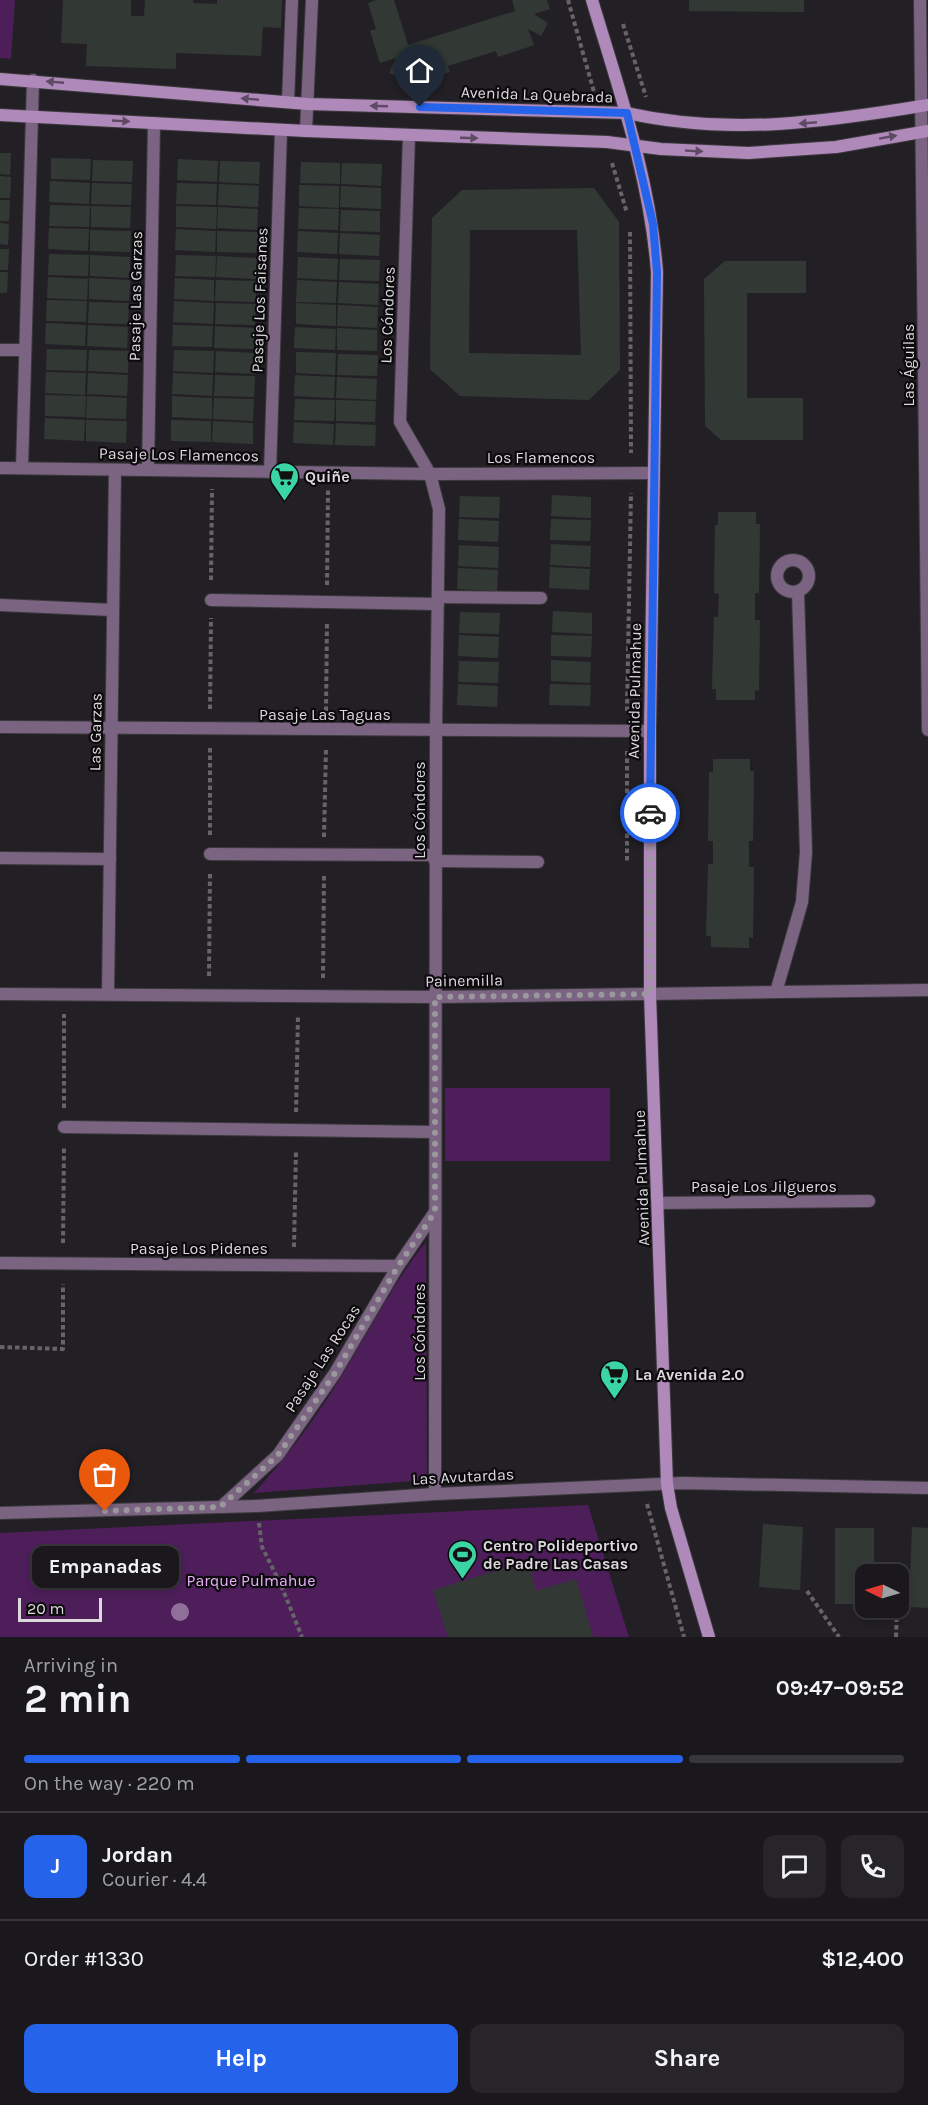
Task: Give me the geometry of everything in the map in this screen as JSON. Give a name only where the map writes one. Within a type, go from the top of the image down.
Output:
[{"type":"main road","name":"Avenida Pulmahue","points":[[592,0],[636,146],[653,224],[657,272],[650,731],[650,994],[667,1484],[671,1508],[709,1637]]},
{"type":"main road","name":"Avenida La Quebrada","points":[[0,79],[308,104],[627,113],[654,119],[751,126],[799,124],[870,116],[925,106]]},
{"type":"main road","points":[[0,115],[282,130],[607,142],[748,153],[792,152],[925,131]]},
{"type":"street","points":[[288,102],[292,0]]},
{"type":"street","points":[[306,131],[312,0]]},
{"type":"street","name":"Las Águilas","points":[[920,0],[925,106],[928,730]]},
{"type":"street","points":[[22,468],[33,80]]},
{"type":"street","name":"Pasaje Las Garzas","points":[[148,470],[154,123]]},
{"type":"street","name":"Pasaje Los Faisanes","points":[[270,472],[282,130]]},
{"type":"street","name":"Los Cóndores","points":[[409,135],[400,422],[430,474],[439,509],[435,858],[435,1494]]},
{"type":"street","points":[[0,350],[25,350]]},
{"type":"street","name":"Pasaje Los Flamencos","points":[[0,468],[430,474]]},
{"type":"street","name":"Las Garzas","points":[[108,994],[115,470]]},
{"type":"street","name":"Los Flamencos","points":[[430,474],[653,473]]},
{"type":"street","points":[[776,992],[802,902],[806,852],[798,592]]},
{"type":"street","points":[[211,600],[541,598]]},
{"type":"street","points":[[0,605],[113,610]]},
{"type":"street","name":"Pasaje Las Taguas","points":[[0,727],[650,731]]},
{"type":"street","points":[[210,854],[538,862]]},
{"type":"street","points":[[0,858],[110,859]]},
{"type":"street","name":"Painemilla","points":[[0,994],[435,997],[928,990]]},
{"type":"street","points":[[64,1127],[435,1132]]},
{"type":"street","name":"Pasaje Los Jilgueros","points":[[658,1203],[869,1202]]},
{"type":"street","name":"Pasaje Las Rocas","points":[[220,1507],[278,1455],[335,1373],[398,1266],[435,1212]]},
{"type":"street","name":"Pasaje Los Pidenes","points":[[0,1263],[398,1266]]},
{"type":"street","name":"Las Avutardas","points":[[0,1513],[220,1507],[435,1494],[667,1484],[928,1488]]},
{"type":"path","points":[[622,21],[654,119]]},
{"type":"path","points":[[0,1347],[63,1349],[64,994]]},
{"type":"path","points":[[259,1528],[262,1547],[281,1585],[302,1637]]},
{"type":"path","points":[[807,1591],[839,1637]]},
{"type":"path","points":[[896,1637],[897,1618]]},
{"type":"green space","points":[[0,0],[15,0],[11,59],[0,58]]},
{"type":"green space","points":[[445,1088],[610,1088],[610,1161],[445,1161]]},
{"type":"green space","points":[[426,1242],[427,1480],[254,1493],[312,1421],[392,1290]]},
{"type":"green space","name":"Parque Pulmahue","points":[[588,1505],[629,1637],[0,1637],[0,1533]]},
{"type":"building","points":[[63,0],[131,0],[131,16],[144,16],[145,0],[193,0],[193,3],[217,4],[217,0],[282,0],[281,28],[263,27],[261,56],[176,53],[176,69],[86,66],[87,44],[61,43]]},
{"type":"building","points":[[376,0],[394,0],[408,45],[515,11],[512,0],[547,0],[550,9],[534,14],[548,23],[541,36],[528,29],[534,45],[498,57],[496,51],[448,66],[450,72],[414,83],[409,66],[402,79],[389,73],[396,58],[380,63],[370,31],[376,29],[368,3]]},
{"type":"building","points":[[689,0],[804,0],[804,12],[689,11]]},
{"type":"building","points":[[0,153],[11,153],[10,175],[0,174]]},
{"type":"building","points":[[51,158],[91,159],[90,180],[51,179]]},
{"type":"building","points":[[178,159],[218,161],[217,182],[177,180]]},
{"type":"building","points":[[93,160],[133,161],[132,182],[92,181]]},
{"type":"building","points":[[220,161],[260,162],[259,184],[219,182]]},
{"type":"building","points":[[301,162],[340,163],[340,184],[300,183]]},
{"type":"building","points":[[342,163],[382,164],[381,186],[341,184]]},
{"type":"building","points":[[0,176],[11,177],[10,198],[0,198]]},
{"type":"building","points":[[50,181],[90,183],[89,204],[49,202]]},
{"type":"building","points":[[92,183],[132,184],[131,205],[91,204]]},
{"type":"building","points":[[177,183],[217,184],[216,205],[176,204]]},
{"type":"building","points":[[219,184],[259,186],[258,207],[218,205]]},
{"type":"building","points":[[299,185],[339,186],[339,208],[299,206]]},
{"type":"building","points":[[341,186],[381,188],[381,209],[340,207]]},
{"type":"building","points":[[594,188],[619,222],[620,370],[589,400],[460,396],[430,369],[432,218],[462,190]],"holes":[[[470,230],[577,230],[581,355],[469,353]]]},
{"type":"building","points":[[0,200],[10,200],[9,221],[0,221]]},
{"type":"building","points":[[50,205],[90,206],[89,227],[49,226]]},
{"type":"building","points":[[91,206],[131,207],[130,228],[91,227]]},
{"type":"building","points":[[176,206],[217,207],[216,229],[176,227]]},
{"type":"building","points":[[218,207],[258,209],[257,230],[217,228]]},
{"type":"building","points":[[299,208],[339,209],[338,230],[298,229]]},
{"type":"building","points":[[341,210],[380,211],[380,232],[340,231]]},
{"type":"building","points":[[0,223],[9,224],[8,245],[0,244]]},
{"type":"building","points":[[49,228],[89,229],[88,251],[48,249]]},
{"type":"building","points":[[176,229],[216,231],[215,252],[175,250]]},
{"type":"building","points":[[90,230],[131,231],[130,252],[90,251]]},
{"type":"building","points":[[217,231],[258,232],[257,253],[217,252]]},
{"type":"building","points":[[298,231],[338,233],[337,254],[297,252]]},
{"type":"building","points":[[340,233],[380,235],[379,256],[339,254]]},
{"type":"building","points":[[0,249],[9,249],[8,270],[0,270]]},
{"type":"building","points":[[49,254],[89,255],[88,276],[48,275]]},
{"type":"building","points":[[90,255],[130,257],[130,278],[90,276]]},
{"type":"building","points":[[176,255],[216,256],[215,277],[175,276]]},
{"type":"building","points":[[217,256],[257,258],[256,279],[216,277]]},
{"type":"building","points":[[298,257],[338,259],[337,280],[297,278]]},
{"type":"building","points":[[340,259],[380,260],[379,281],[339,280]]},
{"type":"building","points":[[725,261],[806,261],[806,293],[747,293],[747,398],[803,398],[803,440],[721,440],[705,426],[704,279]]},
{"type":"building","points":[[0,272],[8,272],[7,293],[0,293]]},
{"type":"building","points":[[48,277],[88,279],[87,300],[47,298]]},
{"type":"building","points":[[89,278],[130,280],[129,301],[89,299]]},
{"type":"building","points":[[175,278],[214,280],[214,301],[174,299]]},
{"type":"building","points":[[216,280],[256,281],[256,302],[215,301]]},
{"type":"building","points":[[297,280],[337,282],[336,303],[296,302]]},
{"type":"building","points":[[339,282],[379,284],[378,305],[338,303]]},
{"type":"building","points":[[47,300],[87,301],[86,322],[46,321]]},
{"type":"building","points":[[174,301],[214,303],[213,324],[173,322]]},
{"type":"building","points":[[89,302],[129,303],[128,324],[88,323]]},
{"type":"building","points":[[216,303],[256,304],[255,325],[215,324]]},
{"type":"building","points":[[296,303],[336,305],[336,326],[296,324]]},
{"type":"building","points":[[338,305],[378,307],[377,328],[337,326]]},
{"type":"building","points":[[46,323],[86,325],[85,346],[45,344]]},
{"type":"building","points":[[88,325],[128,327],[127,348],[87,346]]},
{"type":"building","points":[[173,325],[213,326],[212,347],[172,346]]},
{"type":"building","points":[[215,326],[255,328],[254,349],[214,348]]},
{"type":"building","points":[[295,327],[336,329],[335,350],[294,348]]},
{"type":"building","points":[[337,328],[377,330],[377,351],[337,350]]},
{"type":"building","points":[[47,349],[87,350],[86,371],[46,370]]},
{"type":"building","points":[[89,350],[129,351],[128,373],[88,371]]},
{"type":"building","points":[[174,350],[214,351],[213,373],[173,371]]},
{"type":"building","points":[[216,351],[255,353],[255,374],[215,372]]},
{"type":"building","points":[[296,352],[336,353],[335,375],[296,373]]},
{"type":"building","points":[[338,354],[378,355],[377,376],[337,375]]},
{"type":"building","points":[[46,372],[86,373],[85,395],[45,393]]},
{"type":"building","points":[[88,373],[128,375],[127,396],[87,394]]},
{"type":"building","points":[[173,373],[213,375],[212,396],[172,394]]},
{"type":"building","points":[[215,375],[255,376],[254,397],[214,396]]},
{"type":"building","points":[[295,375],[335,377],[334,398],[294,396]]},
{"type":"building","points":[[337,377],[377,379],[376,400],[336,398]]},
{"type":"building","points":[[45,395],[86,396],[85,417],[45,416]]},
{"type":"building","points":[[87,396],[127,398],[126,419],[86,418]]},
{"type":"building","points":[[172,396],[212,398],[212,419],[172,417]]},
{"type":"building","points":[[214,398],[254,399],[253,421],[213,419]]},
{"type":"building","points":[[295,399],[335,400],[334,421],[294,420]]},
{"type":"building","points":[[336,400],[376,401],[375,422],[336,421]]},
{"type":"building","points":[[45,418],[85,420],[84,441],[44,439]]},
{"type":"building","points":[[86,420],[127,421],[126,443],[86,441]]},
{"type":"building","points":[[171,420],[211,421],[211,442],[171,441]]},
{"type":"building","points":[[213,421],[253,423],[253,444],[212,442]]},
{"type":"building","points":[[294,422],[334,424],[333,445],[293,443]]},
{"type":"building","points":[[336,423],[376,425],[375,446],[335,445]]},
{"type":"building","points":[[552,495],[591,497],[591,518],[551,516]]},
{"type":"building","points":[[460,496],[500,497],[499,518],[459,517]]},
{"type":"building","points":[[718,512],[756,512],[756,524],[760,524],[759,593],[755,593],[755,620],[760,620],[759,691],[755,690],[755,700],[716,700],[716,689],[712,689],[714,617],[718,617],[719,594],[714,593],[715,525],[718,525]]},
{"type":"building","points":[[459,519],[499,521],[498,542],[458,540]]},
{"type":"building","points":[[551,519],[591,520],[590,541],[550,540]]},
{"type":"building","points":[[551,544],[591,546],[590,567],[550,565]]},
{"type":"building","points":[[459,545],[499,547],[498,568],[458,566]]},
{"type":"building","points":[[550,567],[590,569],[589,590],[549,588]]},
{"type":"building","points":[[458,568],[498,570],[497,591],[457,589]]},
{"type":"building","points":[[553,611],[592,613],[592,634],[552,632]]},
{"type":"building","points":[[460,612],[500,613],[499,634],[459,633]]},
{"type":"building","points":[[459,635],[499,637],[498,658],[458,656]]},
{"type":"building","points":[[551,635],[592,636],[591,657],[551,656]]},
{"type":"building","points":[[551,660],[591,662],[590,683],[551,681]]},
{"type":"building","points":[[459,661],[499,662],[498,683],[458,682]]},
{"type":"building","points":[[458,684],[498,686],[497,707],[457,705]]},
{"type":"building","points":[[550,684],[591,685],[590,706],[549,705]]},
{"type":"building","points":[[713,759],[750,759],[750,771],[754,771],[753,841],[749,841],[749,867],[754,867],[753,938],[749,937],[749,948],[711,947],[711,936],[706,936],[708,864],[713,864],[713,841],[708,841],[709,772],[713,772]]},
{"type":"building","points":[[763,1524],[803,1527],[800,1590],[759,1587]]},
{"type":"building","points":[[912,1527],[928,1528],[928,1608],[909,1607]]},
{"type":"building","points":[[835,1528],[874,1528],[874,1564],[855,1564],[855,1604],[835,1604]]},
{"type":"building","points":[[528,1561],[536,1591],[576,1579],[593,1637],[448,1637],[433,1590]]},
{"type":"way so far","points":[[105,1511],[220,1507],[278,1455],[335,1373],[398,1266],[435,1212],[435,997],[650,994],[650,813]]},
{"type":"place","name":"Quiñe","points":[[284,502]]},
{"type":"place","name":"La Avenida 2.0","points":[[614,1400]]},
{"type":"place","name":"Empanadas","points":[[105,1511]]},
{"type":"place","name":"Centro Polideportivo de Padre Las Casas","points":[[462,1580]]},
{"type":"route","points":[[420,107],[627,113],[645,179],[653,224],[657,272],[650,813]]}]
